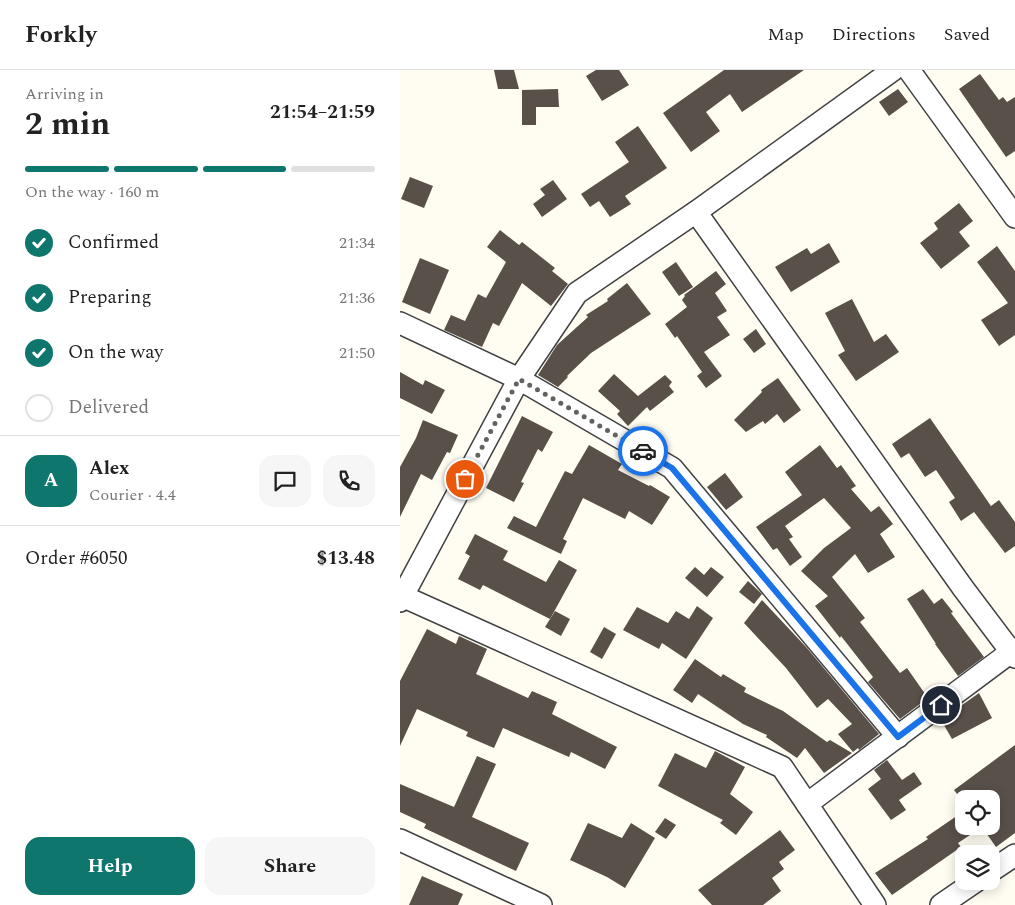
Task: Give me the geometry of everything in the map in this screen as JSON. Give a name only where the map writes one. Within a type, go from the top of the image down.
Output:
[{"type":"street","points":[[874,905],[782,767],[401,597],[519,379],[577,293],[696,212],[893,70]]},
{"type":"street","points":[[909,70],[1015,217]]},
{"type":"street","points":[[696,212],[962,588],[1014,653],[807,804]]},
{"type":"street","points":[[400,323],[519,379],[672,468],[898,737]]},
{"type":"street","points":[[400,840],[541,905]]},
{"type":"street","points":[[1000,865],[1015,855]]},
{"type":"street","points":[[941,905],[963,890]]},
{"type":"building","points":[[494,70],[514,70],[519,89],[498,89]]},
{"type":"building","points":[[596,70],[619,70],[629,85],[602,101],[586,76]]},
{"type":"building","points":[[724,70],[804,70],[742,112],[730,94],[706,112],[720,131],[691,152],[663,113]]},
{"type":"building","points":[[980,74],[999,100],[1003,97],[1007,102],[1015,97],[1015,151],[1006,157],[959,89]]},
{"type":"building","points":[[558,89],[559,107],[536,107],[536,125],[522,125],[522,90]]},
{"type":"building","points":[[898,89],[908,102],[889,116],[879,102]]},
{"type":"building","points":[[638,126],[667,168],[625,196],[631,204],[610,217],[599,201],[590,207],[581,194],[629,162],[615,142]]},
{"type":"building","points":[[410,177],[433,186],[424,208],[401,199]]},
{"type":"building","points":[[553,180],[567,199],[542,217],[533,204],[545,195],[540,189]]},
{"type":"building","points":[[959,203],[973,221],[959,232],[970,246],[941,269],[920,243],[938,229],[934,223]]},
{"type":"building","points":[[500,230],[519,245],[522,242],[555,268],[552,271],[568,284],[551,306],[522,283],[499,326],[493,323],[482,347],[444,330],[451,315],[465,321],[478,294],[486,298],[506,262],[487,247]]},
{"type":"building","points":[[829,243],[840,262],[791,292],[775,267],[807,248],[811,254]]},
{"type":"building","points":[[997,246],[1015,271],[1015,335],[999,346],[981,320],[1008,303],[977,262]]},
{"type":"building","points":[[420,258],[449,270],[430,314],[402,302]]},
{"type":"building","points":[[676,262],[693,287],[679,296],[662,272]]},
{"type":"building","points":[[716,271],[726,284],[715,293],[727,311],[717,317],[730,335],[704,352],[722,376],[706,388],[697,376],[702,372],[677,336],[675,338],[665,324],[687,307],[682,300],[684,295]]},
{"type":"building","points":[[627,283],[651,314],[591,353],[558,387],[538,375],[557,345],[588,317],[586,315],[608,301],[607,299]]},
{"type":"building","points":[[852,299],[874,342],[886,334],[899,352],[856,381],[838,355],[845,351],[825,313]]},
{"type":"building","points":[[756,329],[766,344],[754,353],[743,339]]},
{"type":"building","points":[[400,372],[423,385],[425,380],[445,390],[432,414],[400,398]]},
{"type":"building","points":[[614,374],[638,396],[665,375],[672,382],[669,386],[674,392],[650,411],[647,407],[628,426],[617,414],[620,411],[598,391]]},
{"type":"building","points":[[778,378],[801,410],[784,423],[777,414],[765,424],[763,421],[746,432],[734,420],[762,392],[761,390]]},
{"type":"building","points":[[522,416],[553,432],[542,452],[538,449],[521,482],[524,483],[514,502],[486,488]]},
{"type":"building","points":[[930,418],[991,506],[999,500],[1015,522],[1015,546],[1005,553],[974,512],[961,521],[949,502],[955,498],[936,470],[925,477],[909,453],[901,458],[892,444]]},
{"type":"building","points":[[423,420],[458,435],[450,453],[447,452],[432,480],[421,474],[400,517],[400,467],[416,438]]},
{"type":"building","points":[[589,445],[622,464],[618,470],[670,497],[652,525],[629,511],[625,519],[583,498],[563,539],[567,541],[561,554],[507,528],[514,516],[536,527],[565,471],[572,474]]},
{"type":"building","points":[[820,445],[837,468],[841,465],[856,486],[851,489],[871,512],[879,506],[893,524],[880,534],[895,557],[868,573],[855,554],[832,577],[865,618],[860,622],[900,673],[907,668],[928,698],[900,719],[868,682],[873,677],[815,606],[828,596],[801,571],[824,548],[851,528],[824,498],[785,526],[793,537],[789,539],[802,557],[790,566],[777,548],[773,550],[756,527],[802,495],[785,472]]},
{"type":"building","points":[[725,473],[743,497],[726,510],[707,487]]},
{"type":"building","points":[[475,534],[508,551],[503,560],[546,582],[559,560],[577,570],[550,619],[483,585],[480,590],[458,579],[470,556],[465,553]]},
{"type":"building","points":[[695,567],[704,575],[711,567],[724,577],[707,597],[685,578]]},
{"type":"building","points":[[748,581],[762,594],[754,604],[739,592]]},
{"type":"building","points":[[923,589],[934,604],[942,598],[984,657],[958,676],[935,644],[907,599]]},
{"type":"building","points":[[762,600],[807,648],[879,734],[859,750],[858,748],[853,752],[838,734],[852,724],[828,699],[817,708],[786,668],[744,623]]},
{"type":"building","points":[[697,606],[713,618],[686,659],[662,643],[659,649],[623,630],[637,607],[668,623],[676,611],[689,619]]},
{"type":"building","points":[[555,611],[570,619],[561,636],[545,627]]},
{"type":"building","points":[[604,627],[616,634],[602,659],[590,652]]},
{"type":"building","points":[[427,629],[456,644],[459,636],[487,649],[476,674],[528,698],[532,691],[557,702],[552,714],[617,747],[605,769],[571,752],[569,757],[503,728],[494,748],[466,736],[468,732],[417,709],[400,746],[400,681]]},
{"type":"building","points":[[695,659],[721,677],[723,674],[746,688],[744,692],[783,711],[827,742],[830,740],[852,753],[824,773],[805,748],[797,758],[766,737],[767,735],[743,724],[698,694],[692,703],[673,690]]},
{"type":"building","points":[[979,693],[992,718],[952,739],[941,720]]},
{"type":"building","points":[[1015,745],[1015,833],[999,845],[995,845],[988,835],[1000,835],[1000,790],[954,790]]},
{"type":"building","points":[[715,751],[745,767],[730,794],[753,812],[736,835],[720,823],[723,820],[658,786],[675,753],[706,768]]},
{"type":"building","points":[[477,756],[496,764],[472,817],[529,843],[516,871],[424,828],[426,824],[400,812],[400,784],[454,807]]},
{"type":"building","points":[[887,760],[902,780],[914,772],[922,784],[899,800],[906,810],[891,820],[868,789],[881,779],[874,770]]},
{"type":"building","points":[[955,817],[955,835],[970,835],[958,843],[960,845],[955,845],[955,851],[892,895],[875,873],[928,839],[926,837]]},
{"type":"building","points":[[665,818],[676,825],[666,839],[655,832]]},
{"type":"building","points":[[588,823],[622,838],[631,823],[655,838],[625,888],[607,877],[570,860]]},
{"type":"building","points":[[780,830],[795,850],[779,862],[784,869],[772,878],[781,891],[763,905],[712,905],[698,890]]},
{"type":"building","points":[[422,876],[463,894],[458,905],[409,905]]},
{"type":"way so far","points":[[465,479],[519,379],[643,451]]},
{"type":"route","points":[[643,451],[672,468],[898,737],[941,705]]}]
